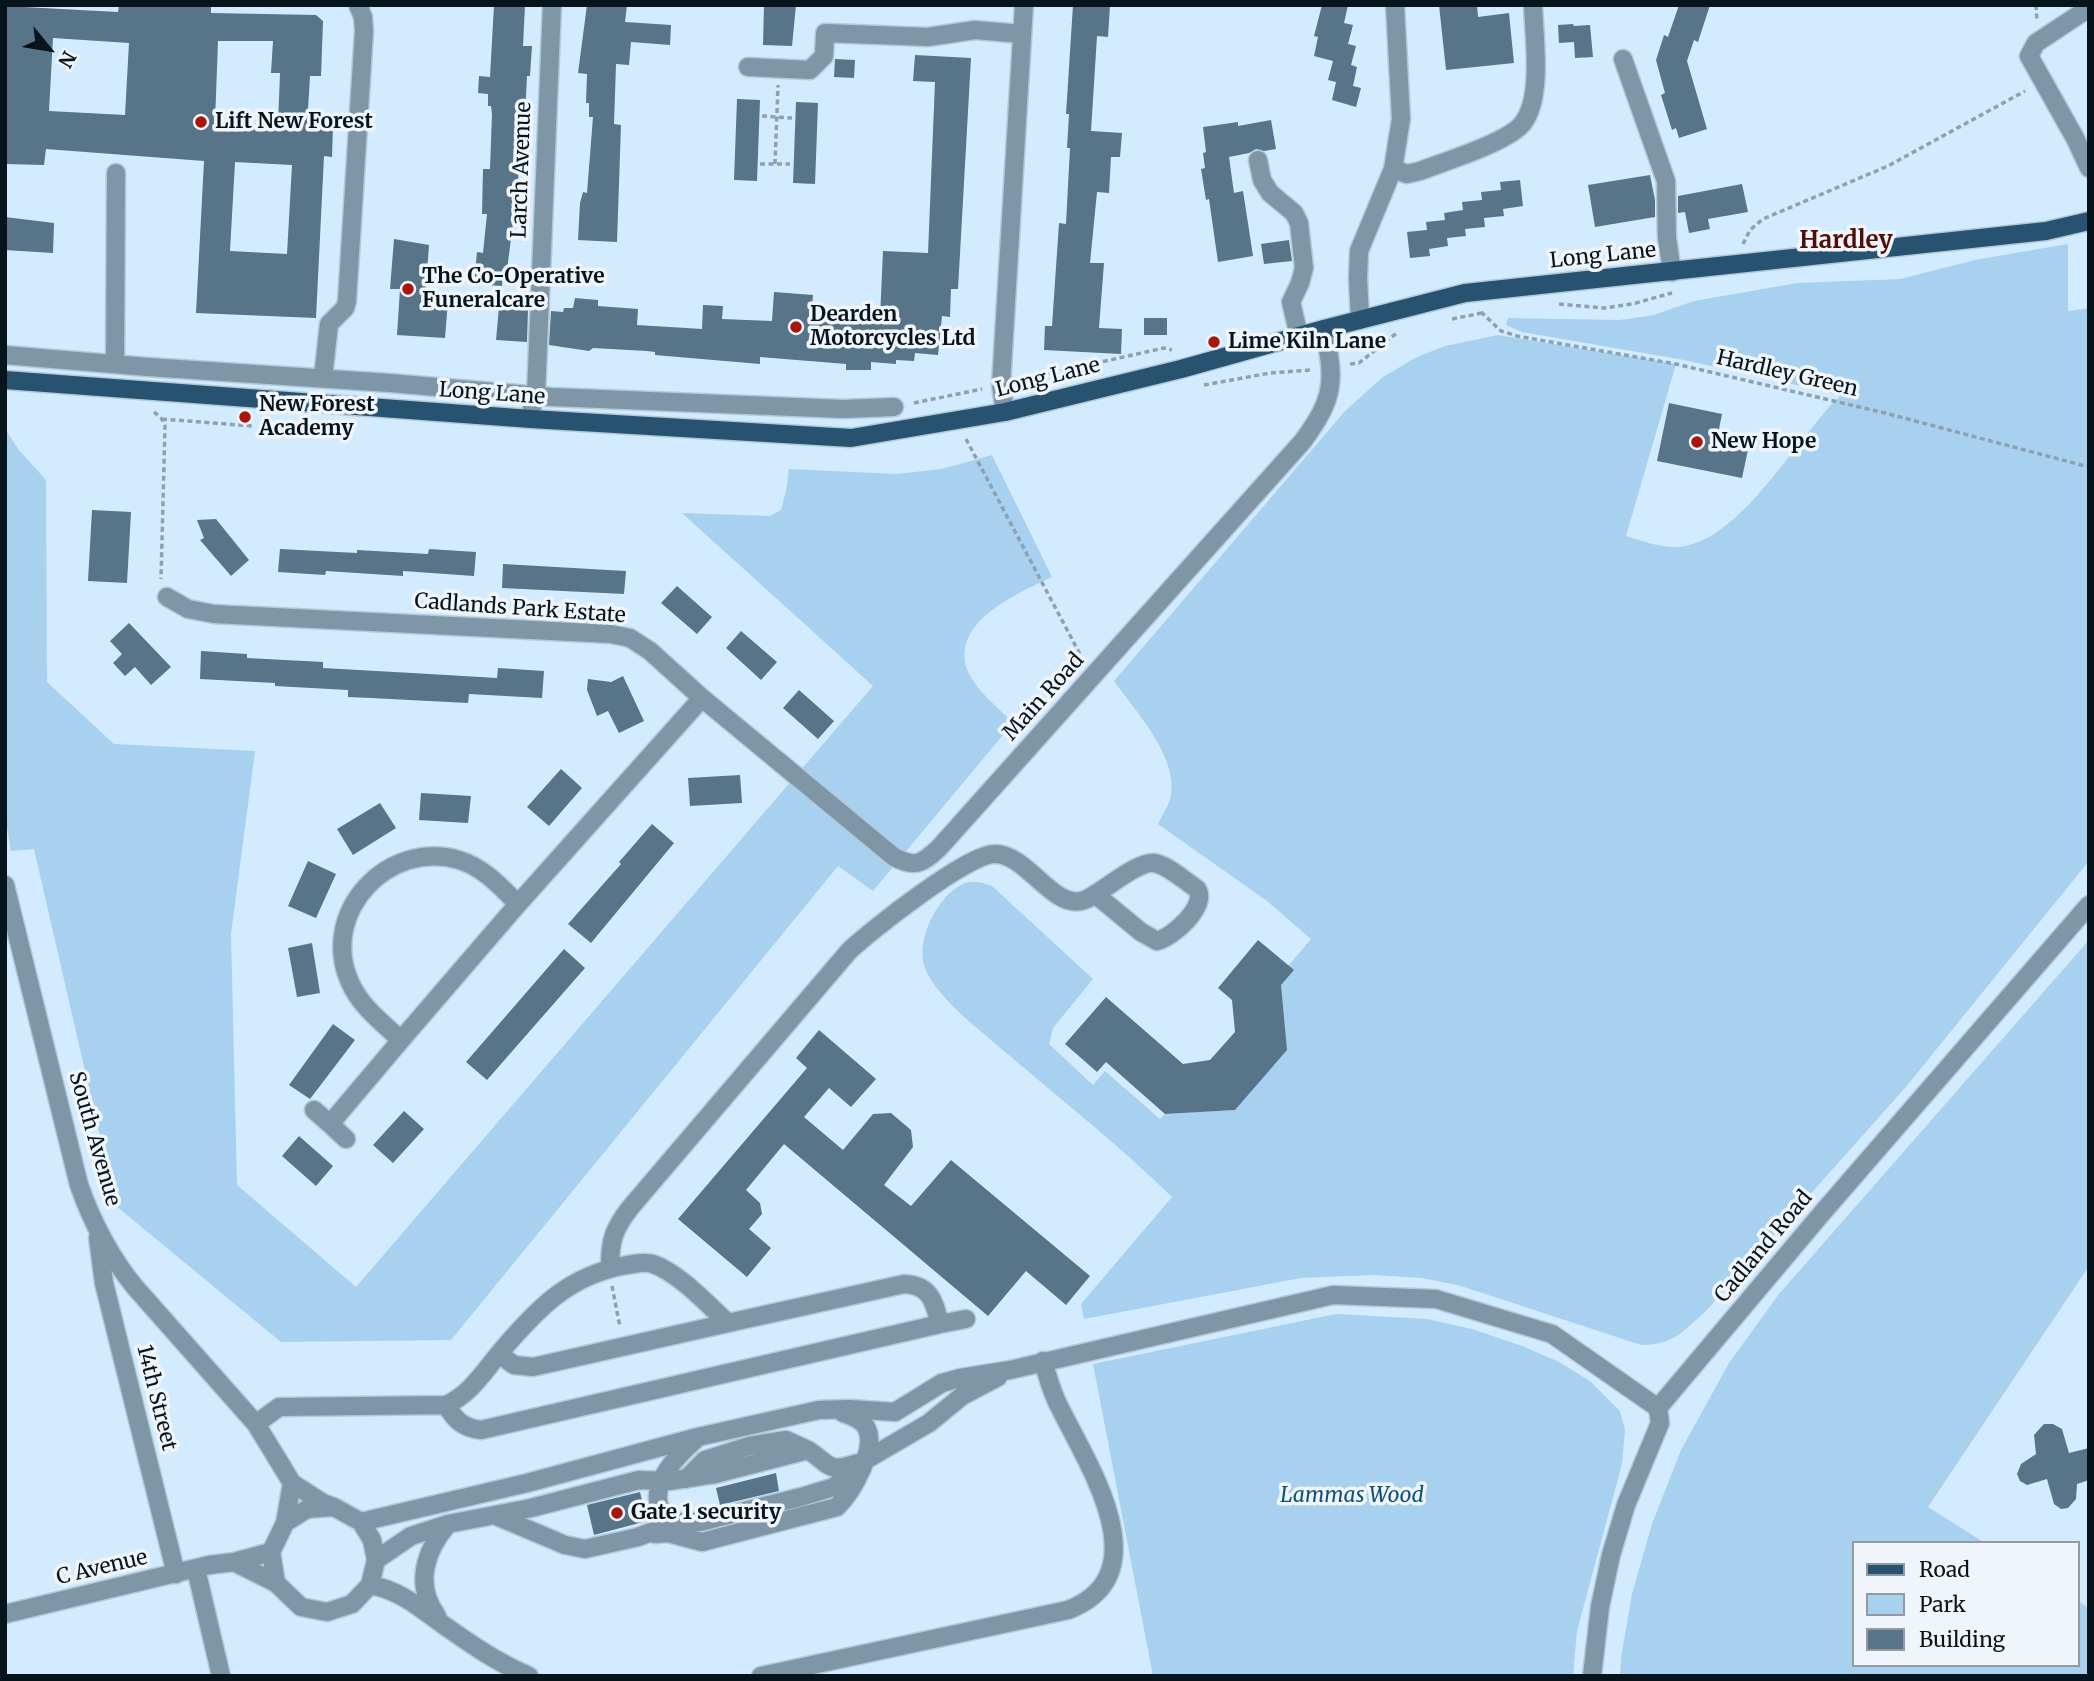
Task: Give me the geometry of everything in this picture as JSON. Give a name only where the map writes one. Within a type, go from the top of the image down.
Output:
[{"type":"main road","name":"Long Lane","points":[[5,380],[531,419],[851,438],[1005,412],[1181,369],[1465,293],[2046,231],[2089,221]]},
{"type":"street","points":[[323,378],[329,324],[345,307],[347,301],[364,31],[363,17],[358,5]]},
{"type":"street","name":"Larch Avenue","points":[[531,419],[536,396],[552,5]]},
{"type":"street","points":[[1005,412],[1001,385],[1024,5]]},
{"type":"street","points":[[1360,320],[1358,263],[1362,241],[1393,169],[1401,119],[1395,5]]},
{"type":"street","points":[[1393,169],[1407,174],[1420,171],[1510,135],[1524,123],[1530,110],[1534,85],[1533,5]]},
{"type":"street","points":[[2089,8],[2036,43],[2029,56],[2089,168]]},
{"type":"street","points":[[748,67],[810,70],[824,56],[825,33],[928,37],[975,30],[1022,34]]},
{"type":"street","points":[[1623,60],[1666,181],[1667,238],[1672,272]]},
{"type":"street","points":[[1258,160],[1262,180],[1270,193],[1297,217],[1304,268],[1291,302],[1299,336]]},
{"type":"street","points":[[115,364],[116,173]]},
{"type":"street","name":"Main Road","points":[[702,698],[894,857],[912,864],[921,862],[939,848],[1287,461],[1323,411],[1331,385],[1332,368],[1324,329]]},
{"type":"street","points":[[5,355],[536,396],[843,409],[894,407]]},
{"type":"street","name":"Cadlands Park Estate","points":[[167,597],[188,609],[214,614],[621,635],[650,651],[702,698]]},
{"type":"street","points":[[330,1124],[518,904],[702,698]]},
{"type":"street","points":[[610,1268],[610,1244],[630,1208],[849,951],[892,915],[966,864],[988,854],[1004,855],[1060,896],[1071,901],[1081,901],[1146,863],[1155,863],[1197,889],[1200,902],[1174,933],[1157,941],[1141,932],[1096,894]]},
{"type":"street","points":[[401,1040],[362,1002],[348,978],[343,960],[342,944],[346,920],[366,886],[388,868],[404,860],[439,856],[458,859],[482,870],[518,904]]},
{"type":"street","name":"South Avenue","points":[[5,885],[10,921],[79,1185],[98,1231],[128,1278],[256,1424],[292,1483]]},
{"type":"street","name":"Cadland Road","points":[[1658,1408],[1823,1212],[2089,905]]},
{"type":"street","points":[[314,1110],[346,1139]]},
{"type":"street","name":"14th Street","points":[[98,1231],[104,1283],[176,1574]]},
{"type":"street","points":[[256,1424],[279,1408],[446,1405],[464,1395],[542,1305],[586,1277],[610,1268],[646,1262],[654,1265],[674,1277],[729,1323]]},
{"type":"street","points":[[499,1354],[514,1365],[533,1367],[904,1284],[922,1287],[928,1292],[940,1324]]},
{"type":"street","points":[[360,1522],[527,1483],[698,1437],[830,1409],[894,1412],[942,1383],[960,1378],[1010,1370],[1333,1295],[1436,1299],[1552,1334],[1658,1408],[1660,1423],[1626,1505],[1611,1555],[1600,1607],[1592,1676]]},
{"type":"street","points":[[446,1405],[464,1426],[481,1430],[967,1320]]},
{"type":"street","points":[[761,1676],[819,1670],[1068,1610],[1083,1604],[1105,1585],[1114,1561],[1108,1514],[1087,1458],[1055,1398],[1044,1361]]},
{"type":"street","points":[[638,1537],[678,1522],[700,1522],[834,1487],[864,1461],[929,1423],[962,1396],[1010,1370]]},
{"type":"street","points":[[494,1515],[575,1548],[585,1549],[668,1533],[696,1541],[709,1541],[837,1507],[847,1497],[869,1446],[865,1425],[853,1417],[830,1409]]},
{"type":"street","points":[[696,1541],[678,1522],[660,1510],[658,1490],[684,1449],[698,1437]]},
{"type":"street","points":[[376,1560],[411,1536],[427,1529],[531,1508],[639,1480],[686,1479],[715,1474],[808,1450],[831,1468],[840,1469],[864,1461]]},
{"type":"street","points":[[234,1563],[276,1583],[301,1607],[327,1612],[352,1604],[370,1585],[376,1560],[372,1539],[360,1522],[292,1483],[285,1523],[271,1552],[276,1583]]},
{"type":"street","points":[[285,1523],[307,1509],[334,1507]]},
{"type":"street","points":[[443,1624],[431,1608],[425,1593],[423,1576],[431,1547],[448,1524]]},
{"type":"street","name":"C Avenue","points":[[5,1614],[203,1567],[234,1563],[271,1552]]},
{"type":"street","points":[[203,1567],[221,1676]]},
{"type":"street","points":[[370,1585],[389,1588],[412,1601],[506,1667],[529,1676]]},
{"type":"path","points":[[775,164],[779,68]]},
{"type":"path","points":[[1731,264],[1750,230],[1763,219],[1888,166],[2043,81]]},
{"type":"path","points":[[762,116],[792,118]]},
{"type":"path","points":[[760,164],[790,164]]},
{"type":"path","name":"Hardley Green","points":[[1445,320],[1482,313],[1501,331],[1517,336],[1676,364],[2089,467]]},
{"type":"path","points":[[1359,363],[1401,331]]},
{"type":"path","points":[[894,407],[1164,348],[1177,354]]},
{"type":"path","points":[[1202,385],[1270,373],[1309,370]]},
{"type":"path","points":[[144,408],[155,413],[165,426],[160,570],[167,597]]},
{"type":"path","points":[[162,419],[251,426]]},
{"type":"path","points":[[957,421],[1092,677]]},
{"type":"green space","points":[[2068,244],[2068,311],[2089,308],[2089,861],[1905,1088],[1706,1311],[1670,1340],[1641,1345],[1458,1285],[1422,1278],[1374,1275],[1301,1278],[1084,1319],[1081,1304],[1172,1197],[950,1003],[925,968],[923,950],[926,931],[940,905],[956,888],[972,882],[992,886],[1093,979],[1053,1028],[1049,1044],[1093,1085],[1105,1071],[1160,1119],[1165,1114],[1235,1110],[1276,980],[1311,939],[1267,901],[1158,824],[1171,795],[1168,765],[1153,735],[1114,681],[1345,411],[1383,377],[1417,357],[1445,346],[1498,335],[1676,364],[1626,536],[1658,545],[1678,547],[1698,542],[1735,518],[1840,397],[1684,360],[1522,332],[1506,325],[1508,318],[1620,320],[1654,315],[1694,301],[1797,283],[1900,279],[1975,260]]},
{"type":"green space","points":[[5,429],[19,450],[46,480],[47,682],[114,744],[255,751],[231,934],[237,1185],[356,1287],[873,686],[682,513],[770,516],[781,510],[789,469],[896,474],[942,469],[992,455],[1052,577],[1006,600],[978,623],[969,637],[965,652],[970,676],[987,698],[1013,723],[873,891],[838,866],[451,1340],[281,1342],[116,1206],[34,849],[11,851],[5,815]]},
{"type":"green space","points":[[2089,940],[2089,1266],[1928,1507],[1982,1541],[1853,1541],[1853,1667],[2080,1667],[2080,1602],[2089,1608],[2089,1676],[1620,1676],[1632,1594],[1652,1524],[1681,1450],[1729,1363],[1779,1294]]},
{"type":"green space","name":"Lammas Wood","points":[[1336,1314],[1427,1319],[1472,1329],[1522,1346],[1559,1362],[1590,1381],[1620,1411],[1625,1430],[1622,1464],[1577,1631],[1573,1676],[1153,1676],[1093,1364]]},
{"type":"building","points":[[119,5],[211,5],[211,13],[316,15],[323,21],[321,76],[310,76],[307,127],[333,128],[332,157],[324,156],[316,318],[196,313],[204,161],[46,149],[44,165],[5,164],[5,6],[118,12]],"holes":[[[53,38],[129,43],[125,115],[49,111]],[[218,41],[273,41],[271,73],[280,73],[278,125],[215,122]],[[235,162],[292,165],[287,254],[230,251]]]},
{"type":"building","points":[[494,5],[525,5],[523,46],[532,46],[525,117],[521,117],[518,182],[511,239],[502,286],[474,284],[477,252],[483,253],[487,214],[482,214],[483,169],[490,169],[492,114],[491,106],[488,106],[488,94],[478,93],[479,76],[490,77]]},
{"type":"building","points":[[587,5],[627,5],[625,22],[671,25],[670,45],[631,42],[629,65],[616,64],[614,124],[621,125],[617,242],[578,240],[580,203],[583,192],[587,193],[593,117],[589,117],[589,103],[586,103],[587,74],[578,73]]},
{"type":"building","points":[[764,5],[796,5],[792,46],[763,45]]},
{"type":"building","points":[[1073,5],[1110,5],[1108,37],[1097,36],[1091,131],[1122,133],[1120,157],[1111,157],[1109,193],[1097,192],[1090,263],[1104,263],[1099,328],[1122,329],[1121,354],[1044,350],[1045,326],[1052,326],[1059,223],[1066,224],[1070,148],[1067,148],[1069,114],[1066,114]]},
{"type":"building","points":[[1322,5],[1348,5],[1344,23],[1353,25],[1348,44],[1356,46],[1351,65],[1357,67],[1353,86],[1361,88],[1356,107],[1332,100],[1336,82],[1328,80],[1333,61],[1314,56],[1318,37],[1314,36]]},
{"type":"building","points":[[1439,5],[1477,5],[1478,17],[1509,13],[1514,63],[1446,70]]},
{"type":"building","points":[[1679,5],[1710,5],[1698,42],[1694,40],[1687,61],[1707,129],[1679,138],[1676,128],[1672,130],[1661,95],[1665,93],[1656,60],[1664,35],[1668,37]]},
{"type":"building","points":[[1558,25],[1590,25],[1593,57],[1575,58],[1574,42],[1559,43]]},
{"type":"building","points":[[915,55],[971,58],[958,289],[951,289],[950,317],[942,316],[938,355],[915,353],[914,361],[896,360],[896,364],[871,362],[871,370],[846,370],[846,364],[760,357],[760,364],[655,355],[655,352],[647,351],[593,348],[589,351],[549,345],[551,311],[563,312],[564,308],[573,308],[575,298],[598,300],[598,306],[638,309],[637,325],[702,329],[703,305],[723,306],[722,319],[772,321],[774,292],[813,295],[811,317],[846,320],[880,318],[883,251],[928,253],[935,82],[913,81]]},
{"type":"building","points":[[835,59],[855,60],[854,78],[834,77]]},
{"type":"building","points":[[737,99],[760,100],[757,181],[734,180]]},
{"type":"building","points":[[796,102],[818,103],[815,184],[793,183]]},
{"type":"building","points":[[1271,120],[1276,149],[1256,149],[1229,157],[1234,193],[1243,191],[1253,256],[1218,262],[1209,199],[1206,200],[1201,169],[1205,168],[1203,153],[1206,152],[1203,127],[1238,122],[1238,126]]},
{"type":"building","points":[[1650,175],[1655,217],[1595,227],[1588,185]]},
{"type":"building","points":[[1520,180],[1523,206],[1503,209],[1504,216],[1484,218],[1485,227],[1465,229],[1466,236],[1447,238],[1448,246],[1429,249],[1430,256],[1410,258],[1407,232],[1427,230],[1426,222],[1445,220],[1444,213],[1463,210],[1462,202],[1482,200],[1481,192],[1501,190],[1500,182]]},
{"type":"building","points":[[1742,184],[1748,212],[1708,219],[1710,229],[1689,233],[1685,212],[1678,213],[1678,196]]},
{"type":"building","points":[[5,217],[54,223],[53,253],[5,250]]},
{"type":"building","name":"The Co-Operative Funeralcare","points":[[394,239],[429,245],[425,300],[448,301],[445,338],[397,335],[400,289],[390,289]]},
{"type":"building","points":[[1289,240],[1292,261],[1264,264],[1261,244]]},
{"type":"building","points":[[499,307],[528,309],[527,342],[496,340]]},
{"type":"building","points":[[1144,318],[1167,318],[1167,335],[1144,335]]},
{"type":"building","name":"New Hope","points":[[1669,403],[1722,414],[1717,439],[1749,445],[1742,478],[1657,461]]},
{"type":"building","points":[[92,510],[131,512],[127,583],[88,581]]},
{"type":"building","points":[[216,519],[249,560],[231,576],[200,540],[204,538],[197,520]]},
{"type":"building","points":[[280,549],[357,553],[357,550],[428,554],[429,549],[476,552],[474,576],[403,571],[403,576],[326,571],[325,575],[278,572]]},
{"type":"building","points":[[503,564],[626,571],[624,594],[502,588]]},
{"type":"building","points":[[677,586],[712,617],[697,634],[661,603]]},
{"type":"building","points":[[129,623],[171,667],[151,685],[135,667],[125,676],[113,663],[122,654],[110,641]]},
{"type":"building","points":[[741,631],[777,662],[761,680],[726,648]]},
{"type":"building","points":[[201,651],[247,654],[247,658],[323,662],[323,668],[497,678],[498,668],[544,671],[542,698],[469,694],[468,703],[348,697],[348,690],[200,679]]},
{"type":"building","points":[[623,676],[644,721],[619,733],[608,711],[597,716],[587,690],[588,679],[611,682]]},
{"type":"building","points":[[799,690],[834,721],[818,739],[783,708]]},
{"type":"building","points":[[561,769],[582,788],[549,826],[527,807]]},
{"type":"building","points":[[740,775],[742,803],[690,806],[688,778]]},
{"type":"building","points":[[421,793],[471,796],[468,823],[419,820]]},
{"type":"building","points":[[380,803],[396,828],[353,855],[337,829]]},
{"type":"building","points":[[652,824],[674,843],[591,943],[568,924]]},
{"type":"building","points":[[308,861],[336,874],[316,918],[288,906]]},
{"type":"building","points":[[1258,940],[1294,970],[1281,985],[1287,1050],[1235,1110],[1165,1114],[1106,1062],[1097,1072],[1065,1044],[1106,997],[1183,1064],[1210,1060],[1235,1032],[1232,1000],[1218,988]]},
{"type":"building","points":[[312,943],[320,993],[297,997],[288,948]]},
{"type":"building","points":[[564,949],[585,968],[487,1080],[466,1062]]},
{"type":"building","points":[[333,1024],[355,1040],[310,1099],[289,1085]]},
{"type":"building","points":[[819,1030],[876,1079],[851,1107],[829,1088],[804,1117],[843,1150],[873,1114],[891,1113],[911,1130],[913,1147],[884,1185],[911,1206],[951,1160],[1090,1276],[1066,1305],[1026,1271],[988,1316],[784,1144],[746,1190],[760,1203],[762,1214],[749,1229],[771,1248],[747,1277],[678,1219],[807,1068],[796,1058]]},
{"type":"building","points":[[404,1111],[424,1129],[393,1163],[373,1145]]},
{"type":"building","points":[[299,1136],[333,1166],[316,1186],[282,1156]]},
{"type":"building","points":[[2044,1424],[2053,1424],[2062,1429],[2069,1453],[2089,1448],[2089,1480],[2077,1484],[2076,1499],[2068,1508],[2061,1509],[2054,1504],[2047,1479],[2027,1485],[2020,1481],[2017,1474],[2021,1464],[2036,1454],[2034,1435]]},
{"type":"building","points":[[776,1473],[779,1491],[720,1505],[716,1488]]},
{"type":"building","name":"Gate 1 security","points":[[640,1492],[647,1521],[594,1535],[587,1505]]},
{"type":"place","name":"Lift New Forest","points":[[201,122]]},
{"type":"place","name":"The Co-Operative Funeralcare","points":[[408,289]]},
{"type":"place","name":"Dearden Motorcycles Ltd","points":[[796,327]]},
{"type":"place","name":"Lime Kiln Lane","points":[[1214,342]]},
{"type":"place","name":"New Forest Academy","points":[[245,417]]},
{"type":"place","name":"New Hope","points":[[1697,442]]},
{"type":"place","name":"Gate 1 security","points":[[617,1513]]},
{"type":"district","name":"Hardley","points":[[1846,241]]}]
